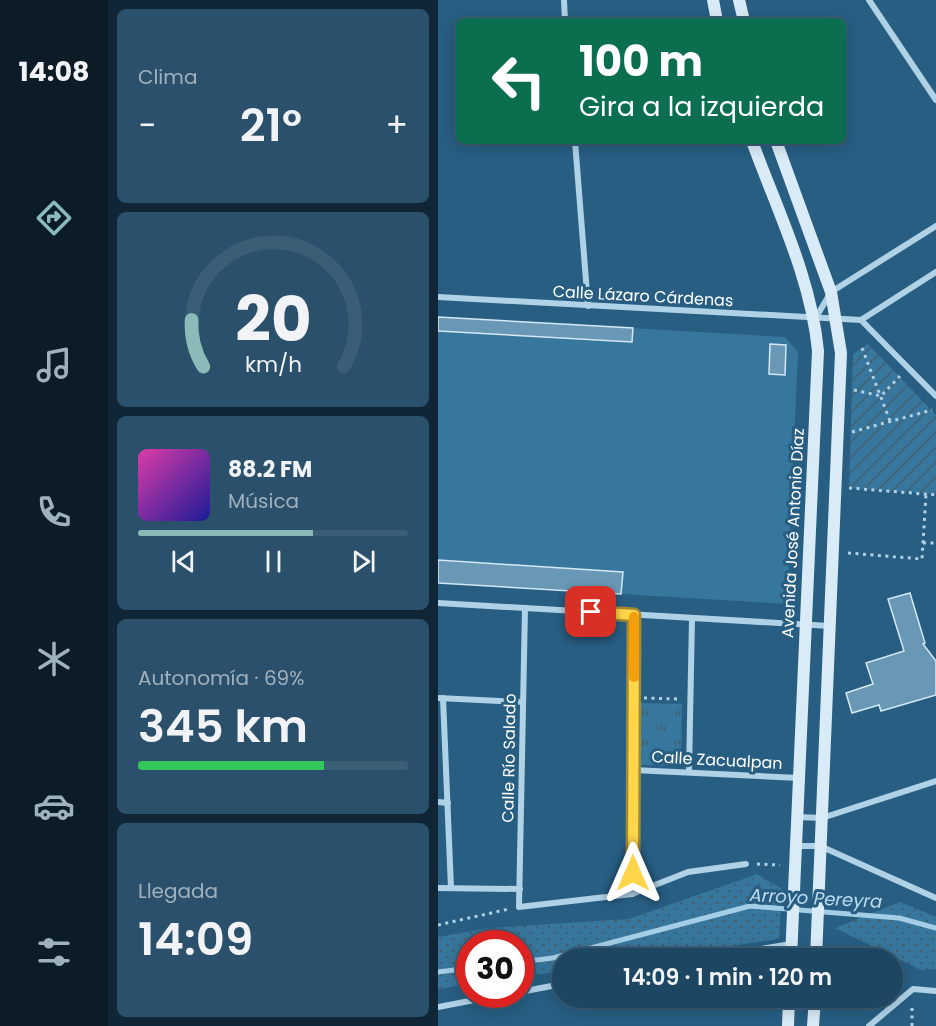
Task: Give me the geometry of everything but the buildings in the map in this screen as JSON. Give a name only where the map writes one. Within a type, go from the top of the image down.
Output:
[{"type":"street","points":[[564,0],[565,18]]},
{"type":"street","points":[[713,0],[716,18]]},
{"type":"street","points":[[739,0],[743,18]]},
{"type":"street","points":[[869,0],[936,100]]},
{"type":"street","points":[[575,144],[588,306]]},
{"type":"street","name":"Avenida José Antonio Díaz","points":[[753,144],[805,279],[815,319],[818,351],[792,948]]},
{"type":"street","points":[[777,144],[831,292],[841,353],[817,948]]},
{"type":"street","points":[[815,319],[831,292],[936,226]]},
{"type":"street","points":[[936,272],[861,320],[936,396]]},
{"type":"street","name":"Calle Lázaro Cárdenas","points":[[438,297],[861,320]]},
{"type":"street","points":[[438,603],[830,626]]},
{"type":"street","name":"Calle Río Salado","points":[[519,907],[525,608]]},
{"type":"street","points":[[632,894],[634,615]]},
{"type":"street","points":[[689,772],[692,618]]},
{"type":"street","points":[[451,888],[441,698],[523,702]]},
{"type":"street","name":"Calle Zacualpan","points":[[633,770],[799,778]]},
{"type":"street","points":[[797,817],[822,818],[936,781]]},
{"type":"street","points":[[438,802],[448,803]]},
{"type":"street","points":[[796,846],[820,846],[936,898]]},
{"type":"street","points":[[519,907],[632,894],[688,872],[746,864]]},
{"type":"street","points":[[438,888],[520,889]]},
{"type":"street","points":[[755,948],[792,940]]},
{"type":"street","points":[[534,989],[552,986]]},
{"type":"street","points":[[869,1026],[913,989],[936,991]]},
{"type":"street","points":[[438,1007],[456,1004]]},
{"type":"street","points":[[788,1026],[789,1008]]},
{"type":"street","points":[[813,1026],[814,1008]]},
{"type":"path","points":[[862,348],[890,421]]},
{"type":"path","points":[[881,396],[900,376]]},
{"type":"path","points":[[853,390],[881,396]]},
{"type":"path","points":[[852,432],[932,410]]},
{"type":"path","points":[[849,488],[936,495]]},
{"type":"path","points":[[846,553],[922,559],[926,494]]},
{"type":"path","points":[[923,543],[936,543]]},
{"type":"path","points":[[634,698],[690,699]]},
{"type":"path","points":[[746,864],[795,865]]},
{"type":"path","points":[[438,925],[519,907]]},
{"type":"path","points":[[912,1026],[913,989]]},
{"type":"green space","points":[[438,317],[785,337],[798,352],[787,604],[438,583]]},
{"type":"green space","points":[[868,344],[936,415],[936,494],[849,488],[853,354]]},
{"type":"green space","points":[[640,703],[682,704],[681,766],[639,765]]},
{"type":"green space","points":[[757,874],[782,889],[779,939],[716,948],[552,948],[552,972],[534,975],[534,930],[478,930],[629,919]]},
{"type":"green space","points":[[900,902],[936,917],[936,969],[921,970],[903,961],[903,948],[876,948],[835,928]]},
{"type":"green space","points":[[456,934],[456,986],[438,989],[438,937]]},
{"type":"waterway","name":"Arroyo Pereyra","points":[[534,960],[553,958],[750,906],[899,918],[936,928]]},
{"type":"waterway","name":"Arroyo Pereyra","points":[[438,972],[456,970]]},
{"type":"slow traffic","points":[[634,617],[634,677]]},
{"type":"route","points":[[591,612],[634,615],[633,873]]}]
